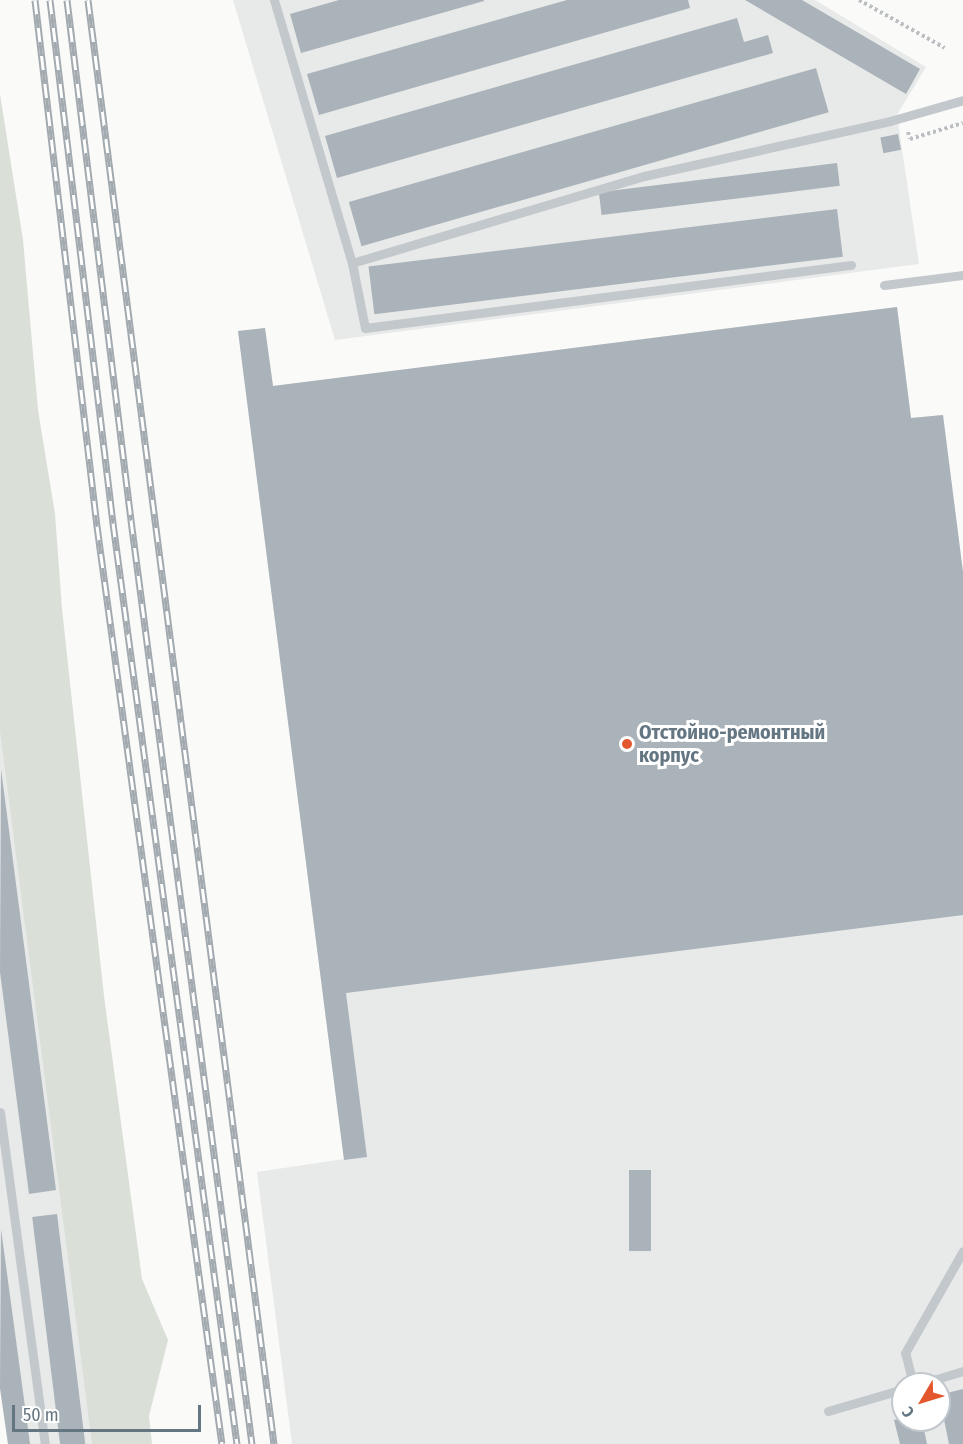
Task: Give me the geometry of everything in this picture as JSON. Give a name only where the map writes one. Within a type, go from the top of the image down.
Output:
[{"type":"lane","points":[[274,0],[352,263],[365,328],[851,265]]},
{"type":"lane","points":[[352,263],[644,176],[890,121],[963,100]]},
{"type":"lane","points":[[884,285],[963,275]]},
{"type":"lane","points":[[0,1112],[45,1444]]},
{"type":"lane","points":[[910,1372],[904,1353],[963,1251]]},
{"type":"lane","points":[[828,1411],[891,1393]]},
{"type":"path","points":[[859,0],[945,48]]},
{"type":"shaded area","points":[[233,0],[815,0],[926,67],[897,115],[919,264],[335,340]]},
{"type":"shaded area","points":[[0,94],[23,240],[38,410],[55,514],[62,609],[104,996],[142,1279],[168,1340],[149,1416],[152,1444],[92,1444],[0,731]]},
{"type":"shaded area","points":[[897,307],[911,418],[943,415],[963,572],[963,1444],[292,1444],[257,1172],[344,1159],[238,331],[265,328],[273,386]]},
{"type":"shaded area","points":[[0,679],[98,1444],[8,1444],[0,1388]]},
{"type":"building","points":[[339,0],[484,1],[301,53],[290,14]]},
{"type":"building","points":[[567,0],[688,0],[690,8],[319,115],[307,74]]},
{"type":"building","points":[[745,0],[802,0],[920,69],[906,94]]},
{"type":"building","points":[[737,18],[744,42],[768,35],[773,53],[337,178],[325,136]]},
{"type":"building","points":[[816,68],[829,112],[362,246],[349,202]]},
{"type":"building","points":[[898,134],[901,150],[883,153],[880,137]]},
{"type":"building","points":[[837,163],[840,186],[602,215],[599,192]]},
{"type":"building","points":[[837,209],[843,257],[374,314],[369,267]]},
{"type":"building","name":"Отстойно-ремонтный корпус","points":[[897,307],[911,418],[943,415],[963,572],[963,915],[346,993],[367,1157],[344,1160],[238,331],[265,328],[273,386]]},
{"type":"building","points":[[1,769],[56,1190],[29,1194],[0,972]]},
{"type":"building","points":[[629,1170],[651,1170],[651,1251],[629,1251]]},
{"type":"building","points":[[57,1214],[85,1444],[60,1444],[32,1217]]},
{"type":"building","points":[[1,1229],[30,1444],[8,1444],[0,1388]]},
{"type":"building","points":[[963,1389],[963,1444],[949,1444],[947,1432],[951,1432],[951,1392]]},
{"type":"building","points":[[897,1432],[924,1432],[927,1444],[900,1444]]},
{"type":"railway","points":[[35,0],[97,526],[222,1444]]},
{"type":"railway","points":[[50,0],[113,523],[237,1444]]},
{"type":"railway","points":[[67,0],[131,520],[252,1444]]},
{"type":"railway","points":[[88,0],[274,1444]]},
{"type":"place","name":"Отстойно-ремонтный корпус","points":[[627,744]]}]
